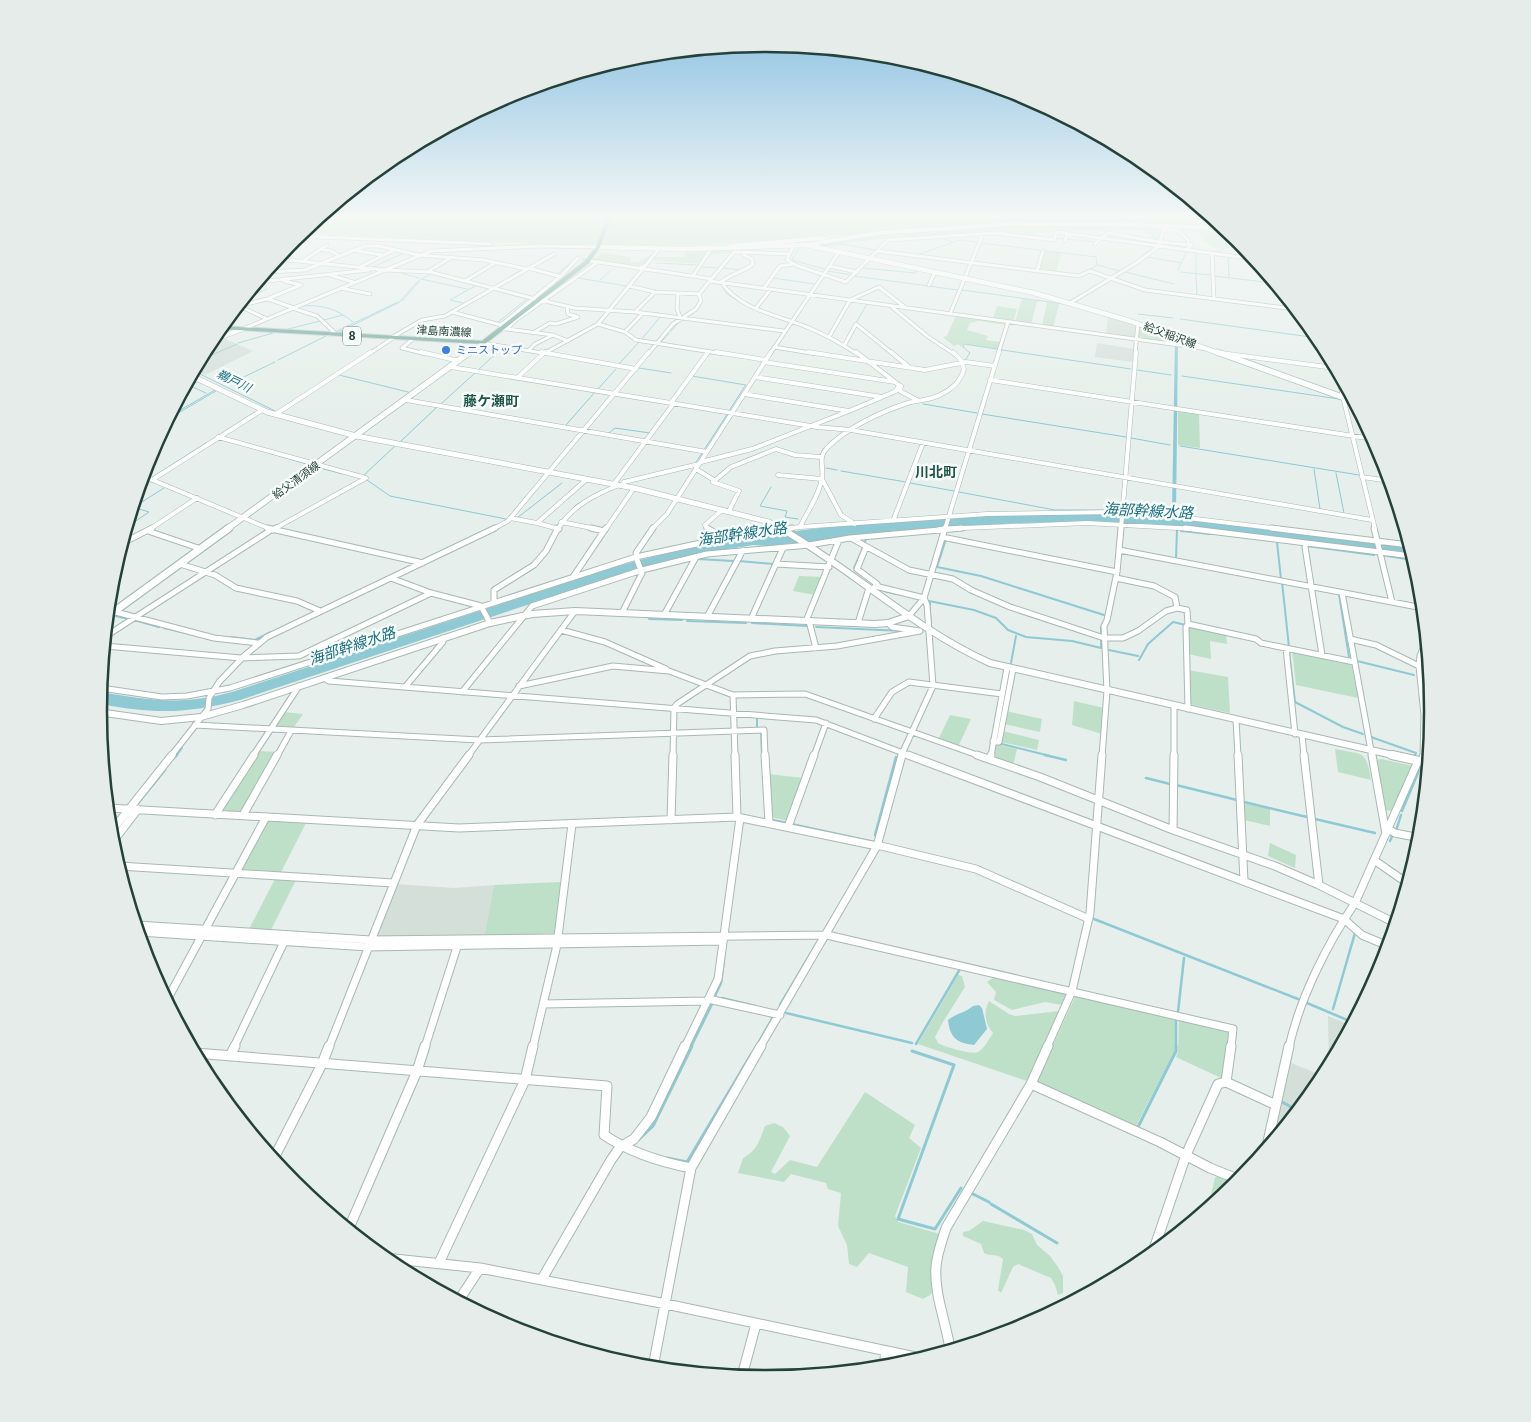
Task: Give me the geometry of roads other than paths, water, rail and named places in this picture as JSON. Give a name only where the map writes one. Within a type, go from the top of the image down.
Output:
[{"type":"main road","name":"津島南濃線","points":[[230,328],[483,344],[500,326],[561,282]]},
{"type":"main road","name":"給父稲沢線","points":[[986,282],[1034,292],[1138,323],[1344,398]]},
{"type":"main road","points":[[224,336],[243,329]]},
{"type":"main road","name":"給父清須線","points":[[116,608],[201,549],[483,344]]},
{"type":"street","points":[[248,304],[267,299],[301,285],[289,282]]},
{"type":"street","points":[[243,329],[352,282]]},
{"type":"street","points":[[471,282],[533,298]]},
{"type":"street","points":[[275,414],[391,338],[422,320],[443,316],[452,312],[503,282]]},
{"type":"street","points":[[500,326],[551,282]]},
{"type":"street","points":[[507,328],[568,282]]},
{"type":"street","points":[[517,378],[546,352],[598,324],[632,282]]},
{"type":"street","points":[[629,286],[655,292],[699,294],[709,282]]},
{"type":"street","points":[[494,602],[494,590],[538,561],[559,529],[561,522],[578,506],[592,497],[619,485],[768,446],[896,391],[899,385],[888,374],[844,346],[792,320],[756,308],[730,294],[721,282]]},
{"type":"street","points":[[724,282],[1209,350]]},
{"type":"street","points":[[764,288],[768,282]]},
{"type":"street","points":[[622,613],[642,573],[636,558],[637,551],[653,528],[667,514],[817,282]]},
{"type":"street","points":[[950,314],[963,282]]},
{"type":"street","points":[[1070,303],[1104,282]]},
{"type":"street","points":[[1121,282],[1145,290],[1286,308]]},
{"type":"street","points":[[1213,282],[1214,298]]},
{"type":"street","points":[[340,288],[370,294]]},
{"type":"street","points":[[829,337],[850,300],[879,288],[907,308]]},
{"type":"street","points":[[756,308],[771,289]]},
{"type":"street","points":[[634,312],[655,292]]},
{"type":"street","points":[[678,294],[677,309],[682,317]]},
{"type":"street","points":[[119,832],[208,709],[211,694],[241,658],[258,643],[320,611],[502,525],[510,518],[673,324],[699,305],[701,301],[699,294]]},
{"type":"street","points":[[267,299],[317,316],[334,332],[329,334]]},
{"type":"street","points":[[542,300],[567,307],[643,312],[784,331]]},
{"type":"street","points":[[855,524],[841,515],[822,479],[821,457],[827,448],[851,430],[917,400],[941,395],[953,386],[964,372],[963,363],[958,357],[890,306]]},
{"type":"street","points":[[533,332],[550,323],[556,324],[578,317],[568,314],[567,307]]},
{"type":"street","points":[[244,308],[267,319]]},
{"type":"street","points":[[452,312],[507,328],[553,335],[568,341]]},
{"type":"street","points":[[625,332],[643,312]]},
{"type":"street","points":[[107,713],[161,721],[201,717],[324,678],[488,621],[524,614],[575,611],[858,624],[888,623],[909,616],[924,598],[1008,322]]},
{"type":"street","points":[[949,1343],[941,1308],[936,1271],[946,1228],[1031,1084],[1072,991],[1089,919],[1107,691],[1104,626],[1108,620],[1120,550],[1138,323]]},
{"type":"street","points":[[598,324],[625,332],[636,340],[895,382]]},
{"type":"street","points":[[844,346],[856,324],[909,367]]},
{"type":"street","points":[[529,350],[553,335]]},
{"type":"street","points":[[413,339],[402,348],[459,361]]},
{"type":"street","points":[[483,344],[546,352],[566,358],[636,369]]},
{"type":"street","points":[[774,348],[925,370],[963,363],[995,366]]},
{"type":"street","points":[[619,485],[646,441],[709,351]]},
{"type":"street","points":[[1219,353],[1327,367]]},
{"type":"street","points":[[874,362],[892,374],[901,384],[900,392],[917,400]]},
{"type":"street","points":[[452,367],[732,413],[851,430],[1372,520]]},
{"type":"street","points":[[755,377],[882,397]]},
{"type":"street","points":[[198,379],[262,410],[356,436],[634,488],[769,522],[785,529],[808,544],[830,564],[970,654],[1010,668],[1422,762]]},
{"type":"street","points":[[990,380],[1364,438]]},
{"type":"street","points":[[744,394],[849,411]]},
{"type":"street","points":[[1344,398],[1376,541],[1381,552],[1392,602]]},
{"type":"street","points":[[406,400],[707,452]]},
{"type":"street","points":[[152,480],[262,410]]},
{"type":"street","points":[[698,465],[752,449],[815,426]]},
{"type":"street","points":[[112,632],[272,530],[362,480],[218,437]]},
{"type":"street","points":[[893,521],[923,443]]},
{"type":"street","points":[[768,446],[796,455],[821,457]]},
{"type":"street","points":[[714,480],[731,467],[776,449]]},
{"type":"street","points":[[698,465],[714,480],[713,482],[739,491],[729,512]]},
{"type":"street","points":[[778,475],[822,479]]},
{"type":"street","points":[[1362,477],[1382,480]]},
{"type":"street","points":[[537,523],[587,479]]},
{"type":"street","points":[[800,527],[822,479]]},
{"type":"street","points":[[152,480],[272,530],[423,562]]},
{"type":"street","points":[[572,577],[634,488]]},
{"type":"street","points":[[129,540],[148,531],[197,498]]},
{"type":"street","points":[[722,510],[705,525],[707,529],[724,538]]},
{"type":"street","points":[[108,689],[162,697],[211,694],[636,558],[724,538],[800,527],[1046,512],[1123,513],[1180,516],[1403,544]]},
{"type":"street","points":[[510,518],[559,529]]},
{"type":"street","points":[[561,522],[604,531]]},
{"type":"street","points":[[462,692],[532,606],[642,569],[707,554],[783,548],[850,538],[944,528],[1048,524],[1121,525],[1192,529],[1405,555]]},
{"type":"street","points":[[148,531],[201,549]]},
{"type":"street","points":[[942,537],[1117,572]]},
{"type":"street","points":[[850,538],[909,570],[953,579],[971,590],[1010,607],[1104,638],[1123,638],[1138,631],[1166,612],[1177,608],[1187,610],[1188,709]]},
{"type":"street","points":[[816,648],[808,621],[840,540]]},
{"type":"street","points":[[703,543],[707,554]]},
{"type":"street","points":[[1305,546],[1322,655]]},
{"type":"street","points":[[866,547],[857,569],[877,584],[875,586],[924,598]]},
{"type":"street","points":[[751,619],[783,548]]},
{"type":"street","points":[[707,617],[743,550]]},
{"type":"street","points":[[1120,550],[1415,606]]},
{"type":"street","points":[[664,615],[696,557]]},
{"type":"street","points":[[180,564],[206,572],[236,588],[297,602],[320,611]]},
{"type":"street","points":[[776,564],[830,564]]},
{"type":"street","points":[[391,578],[431,593],[482,608],[488,621]]},
{"type":"street","points":[[1116,578],[1165,590],[1175,597],[1177,608]]},
{"type":"street","points":[[858,624],[869,588]]},
{"type":"street","points":[[1342,592],[1369,751],[1387,831]]},
{"type":"street","points":[[111,646],[241,658],[299,656],[431,593]]},
{"type":"street","points":[[654,1360],[691,1168],[736,1086],[827,935],[877,846],[902,753],[933,686],[927,605],[924,598]]},
{"type":"street","points":[[275,1151],[322,1064],[393,882],[417,826],[575,611]]},
{"type":"street","points":[[115,612],[214,638],[258,643]]},
{"type":"street","points":[[671,820],[674,708],[677,704],[750,656],[775,651],[816,648],[920,631],[892,627],[888,623]]},
{"type":"street","points":[[1188,624],[1256,639],[1261,643],[1354,662]]},
{"type":"street","points":[[561,630],[605,642],[670,671],[733,695],[805,694],[990,759],[1173,830],[1243,854],[1319,885],[1390,920]]},
{"type":"street","points":[[405,687],[442,642],[443,638]]},
{"type":"street","points":[[1350,639],[1376,645],[1419,666]]},
{"type":"street","points":[[1286,648],[1319,885]]},
{"type":"street","points":[[1421,653],[1419,666],[1424,714]]},
{"type":"street","points":[[519,686],[614,666],[670,671]]},
{"type":"street","points":[[990,759],[1002,694],[1010,668]]},
{"type":"street","points":[[993,741],[999,742],[1010,668]]},
{"type":"street","points":[[324,678],[329,681],[816,720],[1344,919],[1362,935],[1381,943]]},
{"type":"street","points":[[874,719],[888,695],[897,686],[908,682],[1002,694]]},
{"type":"street","points":[[215,815],[299,686]]},
{"type":"street","points":[[542,1279],[620,1146],[634,1139],[651,1117],[718,979],[738,817],[732,713],[733,695]]},
{"type":"street","points":[[1173,830],[1174,706]]},
{"type":"street","points":[[1236,720],[1244,882]]},
{"type":"street","points":[[788,827],[826,723]]},
{"type":"street","points":[[195,725],[270,731],[292,730],[479,740],[764,730],[769,823]]},
{"type":"street","points":[[243,816],[292,730]]},
{"type":"street","points":[[1270,1135],[1294,1025],[1303,999],[1344,919],[1355,903],[1387,831],[1422,764]]},
{"type":"street","points":[[115,808],[459,828],[738,817],[976,869],[1089,919]]},
{"type":"street","points":[[118,825],[134,809]]},
{"type":"street","points":[[171,993],[266,817]]},
{"type":"street","points":[[439,1263],[525,1080],[558,941],[572,824]]},
{"type":"street","points":[[1387,831],[1411,836]]},
{"type":"street","points":[[1374,860],[1402,880]]},
{"type":"street","points":[[126,866],[393,882]]},
{"type":"street","points":[[143,926],[284,942],[457,946],[558,941]]},
{"type":"street","points":[[145,932],[204,933],[369,944],[457,940],[558,941],[827,935],[1233,1029],[1226,1082]]},
{"type":"street","points":[[230,1056],[284,942]]},
{"type":"street","points":[[351,1222],[417,1071],[457,946]]},
{"type":"street","points":[[543,1004],[708,1000],[780,1015]]},
{"type":"street","points":[[203,1054],[607,1086],[604,1135],[620,1146],[659,1162],[691,1168]]},
{"type":"street","points":[[1158,1239],[1186,1155],[1218,1084],[1226,1082],[1276,1105]]},
{"type":"street","points":[[1031,1084],[1231,1177]]},
{"type":"street","points":[[401,1259],[480,1268],[542,1279],[904,1355]]},
{"type":"street","points":[[462,1295],[480,1268]]},
{"type":"street","points":[[744,1369],[756,1324]]},
{"type":"street","points":[[885,1358],[886,1351]]},
{"type":"water","points":[[1175,339],[1178,339],[1176,514],[1172,513]]},
{"type":"water","points":[[1088,513],[1185,519],[1403,547],[1404,552],[1214,529],[1097,522],[1018,523],[911,530],[768,546],[753,545],[705,553],[639,568],[220,705],[170,711],[137,710],[107,705],[107,693],[151,699],[181,700],[232,692],[608,569],[666,554],[785,532],[846,525],[1028,514]]},
{"type":"water","points":[[979,1005],[982,1008],[987,1029],[974,1045],[963,1043],[953,1035],[948,1020],[973,1006]]},
{"type":"waterway","points":[[400,301],[417,282]]},
{"type":"waterway","points":[[402,301],[419,282]]},
{"type":"waterway","points":[[436,282],[467,289]]},
{"type":"waterway","points":[[604,282],[626,286]]},
{"type":"waterway","points":[[803,282],[814,284]]},
{"type":"waterway","points":[[901,282],[958,290]]},
{"type":"waterway","points":[[1167,282],[1174,284]]},
{"type":"waterway","points":[[1196,282],[1197,296]]},
{"type":"waterway","points":[[720,283],[727,294],[741,303]]},
{"type":"waterway","points":[[463,303],[450,300],[477,285]]},
{"type":"waterway","points":[[256,294],[267,289]]},
{"type":"waterway","points":[[962,290],[1064,304]]},
{"type":"waterway","points":[[635,310],[650,295]]},
{"type":"waterway","points":[[497,323],[528,298]]},
{"type":"waterway","points":[[335,332],[398,302]]},
{"type":"waterway","points":[[339,332],[400,302]]},
{"type":"waterway","points":[[856,323],[867,304]]},
{"type":"waterway","points":[[301,306],[329,308],[343,315]]},
{"type":"waterway","points":[[651,313],[659,313]]},
{"type":"waterway","points":[[1138,314],[1173,318]]},
{"type":"waterway","points":[[324,320],[343,315]]},
{"type":"waterway","points":[[343,315],[353,322]]},
{"type":"waterway","points":[[641,340],[661,316]]},
{"type":"waterway","points":[[1180,319],[1307,336]]},
{"type":"waterway","points":[[288,329],[320,321]]},
{"type":"waterway","points":[[671,331],[680,321]]},
{"type":"waterway","points":[[238,343],[273,333]]},
{"type":"waterway","points":[[664,343],[661,342],[669,333]]},
{"type":"waterway","points":[[278,360],[326,336]]},
{"type":"waterway","points":[[618,365],[639,342]]},
{"type":"waterway","points":[[836,343],[845,348]]},
{"type":"waterway","points":[[212,355],[237,344]]},
{"type":"waterway","points":[[965,360],[970,353],[963,347],[964,344],[997,349]]},
{"type":"waterway","points":[[505,345],[523,348]]},
{"type":"waterway","points":[[478,370],[503,347]]},
{"type":"waterway","points":[[1002,350],[1131,369]]},
{"type":"waterway","points":[[227,385],[275,362]]},
{"type":"waterway","points":[[585,362],[603,365]]},
{"type":"waterway","points":[[876,365],[898,382]]},
{"type":"waterway","points":[[916,367],[926,368]]},
{"type":"waterway","points":[[639,368],[671,373]]},
{"type":"waterway","points":[[597,390],[616,369]]},
{"type":"waterway","points":[[1137,370],[1171,375]]},
{"type":"waterway","points":[[442,403],[475,373]]},
{"type":"waterway","name":"鵜戸川","points":[[200,374],[275,411]]},
{"type":"waterway","points":[[339,375],[412,393]]},
{"type":"waterway","points":[[692,376],[746,385]]},
{"type":"waterway","points":[[1182,376],[1339,399]]},
{"type":"waterway","points":[[729,411],[745,386]]},
{"type":"waterway","points":[[192,387],[206,393]]},
{"type":"waterway","points":[[180,410],[215,390]]},
{"type":"waterway","points":[[179,413],[216,391]]},
{"type":"waterway","points":[[566,425],[595,392]]},
{"type":"waterway","points":[[923,404],[977,413]]},
{"type":"waterway","points":[[400,442],[437,407]]},
{"type":"waterway","points":[[704,450],[728,413]]},
{"type":"waterway","points":[[982,414],[1126,437]]},
{"type":"waterway","points":[[608,434],[615,428],[650,433]]},
{"type":"waterway","points":[[1131,438],[1170,445]]},
{"type":"waterway","points":[[151,478],[206,443]]},
{"type":"waterway","points":[[363,476],[396,445]]},
{"type":"waterway","points":[[1180,446],[1359,475]]},
{"type":"waterway","points":[[696,462],[703,452]]},
{"type":"waterway","points":[[269,453],[310,465]]},
{"type":"waterway","points":[[320,468],[343,474]]},
{"type":"waterway","points":[[826,468],[837,470]]},
{"type":"waterway","points":[[1314,469],[1320,509]]},
{"type":"waterway","points":[[841,471],[906,482]]},
{"type":"waterway","points":[[1336,473],[1344,513]]},
{"type":"waterway","points":[[367,480],[390,496],[506,519]]},
{"type":"waterway","points":[[517,518],[562,483]]},
{"type":"waterway","points":[[910,483],[954,491]]},
{"type":"waterway","name":"海部幹線水路","points":[[771,487],[760,506],[787,511],[785,517],[798,519]]},
{"type":"waterway","points":[[141,503],[164,488]]},
{"type":"waterway","points":[[557,526],[576,505],[606,489]]},
{"type":"waterway","name":"海部幹線水路","points":[[959,492],[1055,510],[1119,510],[1121,503]]},
{"type":"waterway","points":[[509,517],[528,494]]},
{"type":"waterway","points":[[135,522],[149,512],[139,509]]},
{"type":"waterway","points":[[497,529],[509,522]]},
{"type":"waterway","points":[[1176,559],[1177,530]]},
{"type":"waterway","points":[[1181,531],[1210,534]]},
{"type":"waterway","points":[[864,544],[866,539],[868,539]]},
{"type":"waterway","points":[[946,539],[937,567],[981,576],[1104,615]]},
{"type":"waterway","points":[[1277,542],[1281,579]]},
{"type":"waterway","points":[[1307,546],[1374,555]]},
{"type":"waterway","points":[[854,568],[863,548]]},
{"type":"waterway","points":[[1387,556],[1406,559]]},
{"type":"waterway","points":[[698,559],[733,561]]},
{"type":"waterway","points":[[739,561],[774,564]]},
{"type":"waterway","points":[[1282,582],[1289,647]]},
{"type":"waterway","points":[[884,591],[896,594]]},
{"type":"waterway","points":[[1339,594],[1349,657]]},
{"type":"waterway","points":[[929,601],[974,610],[996,618],[1008,630],[1026,637],[1072,641],[1101,648],[1101,640]]},
{"type":"waterway","points":[[930,603],[930,609]]},
{"type":"waterway","points":[[930,614],[931,625]]},
{"type":"waterway","points":[[116,616],[128,619]]},
{"type":"waterway","points":[[649,619],[682,620]]},
{"type":"waterway","points":[[134,620],[159,627]]},
{"type":"waterway","points":[[687,621],[746,623]]},
{"type":"waterway","points":[[1139,660],[1148,644],[1173,622],[1186,625]]},
{"type":"waterway","points":[[752,623],[807,626]]},
{"type":"waterway","points":[[816,627],[903,631]]},
{"type":"waterway","points":[[1101,627],[1101,635]]},
{"type":"waterway","points":[[164,628],[190,634]]},
{"type":"waterway","points":[[231,637],[255,640],[271,632]]},
{"type":"waterway","points":[[1011,663],[1016,636]]},
{"type":"waterway","points":[[1109,650],[1138,656]]},
{"type":"waterway","points":[[1289,651],[1295,702],[1343,727],[1363,734]]},
{"type":"waterway","points":[[1357,661],[1414,675]]},
{"type":"waterway","points":[[1004,701],[1009,674]]},
{"type":"waterway","points":[[757,718],[757,728]]},
{"type":"waterway","points":[[761,732],[762,755]]},
{"type":"waterway","points":[[1371,737],[1416,753],[1415,755]]},
{"type":"waterway","points":[[998,743],[1050,756]]},
{"type":"waterway","points":[[176,756],[182,748]]},
{"type":"waterway","points":[[1045,755],[1066,760]]},
{"type":"waterway","points":[[875,835],[896,757]]},
{"type":"waterway","points":[[1402,811],[1420,768]]},
{"type":"waterway","points":[[135,807],[165,770]]},
{"type":"waterway","points":[[1146,778],[1170,784]]},
{"type":"waterway","points":[[1176,785],[1237,800]]},
{"type":"waterway","points":[[1244,802],[1307,817]]},
{"type":"waterway","points":[[1396,831],[1401,815]]},
{"type":"waterway","points":[[1315,819],[1375,833]]},
{"type":"waterway","points":[[772,820],[787,823]]},
{"type":"waterway","points":[[791,824],[874,842]]},
{"type":"waterway","points":[[1390,841],[1393,834]]},
{"type":"waterway","points":[[1094,919],[1298,999]]},
{"type":"waterway","points":[[1333,1009],[1355,933]]},
{"type":"waterway","points":[[340,942],[365,943]]},
{"type":"waterway","points":[[780,1005],[817,943]]},
{"type":"waterway","points":[[1178,1012],[1184,958]]},
{"type":"waterway","points":[[715,996],[721,983],[724,959]]},
{"type":"waterway","points":[[916,1044],[960,969]]},
{"type":"waterway","points":[[722,998],[755,1006]]},
{"type":"waterway","points":[[691,1047],[713,1002]]},
{"type":"waterway","points":[[1307,1003],[1347,1020]]},
{"type":"waterway","points":[[786,1013],[912,1043]]},
{"type":"waterway","points":[[757,1045],[773,1017]]},
{"type":"waterway","points":[[1138,1127],[1176,1051],[1176,1019]]},
{"type":"waterway","points":[[634,1144],[653,1126],[692,1046]]},
{"type":"waterway","points":[[912,1051],[954,1065],[898,1219],[935,1229],[961,1188]]},
{"type":"waterway","points":[[667,1158],[687,1162],[752,1053]]},
{"type":"waterway","points":[[1282,1102],[1292,1107]]},
{"type":"waterway","points":[[973,1194],[989,1202]]},
{"type":"waterway","points":[[991,1204],[1057,1243]]},
{"type":"place","name":"ミニストップ","points":[[446,350]]},
{"type":"district","name":"藤ケ瀬町","points":[[491,401]]},
{"type":"district","name":"川北町","points":[[936,472]]}]
